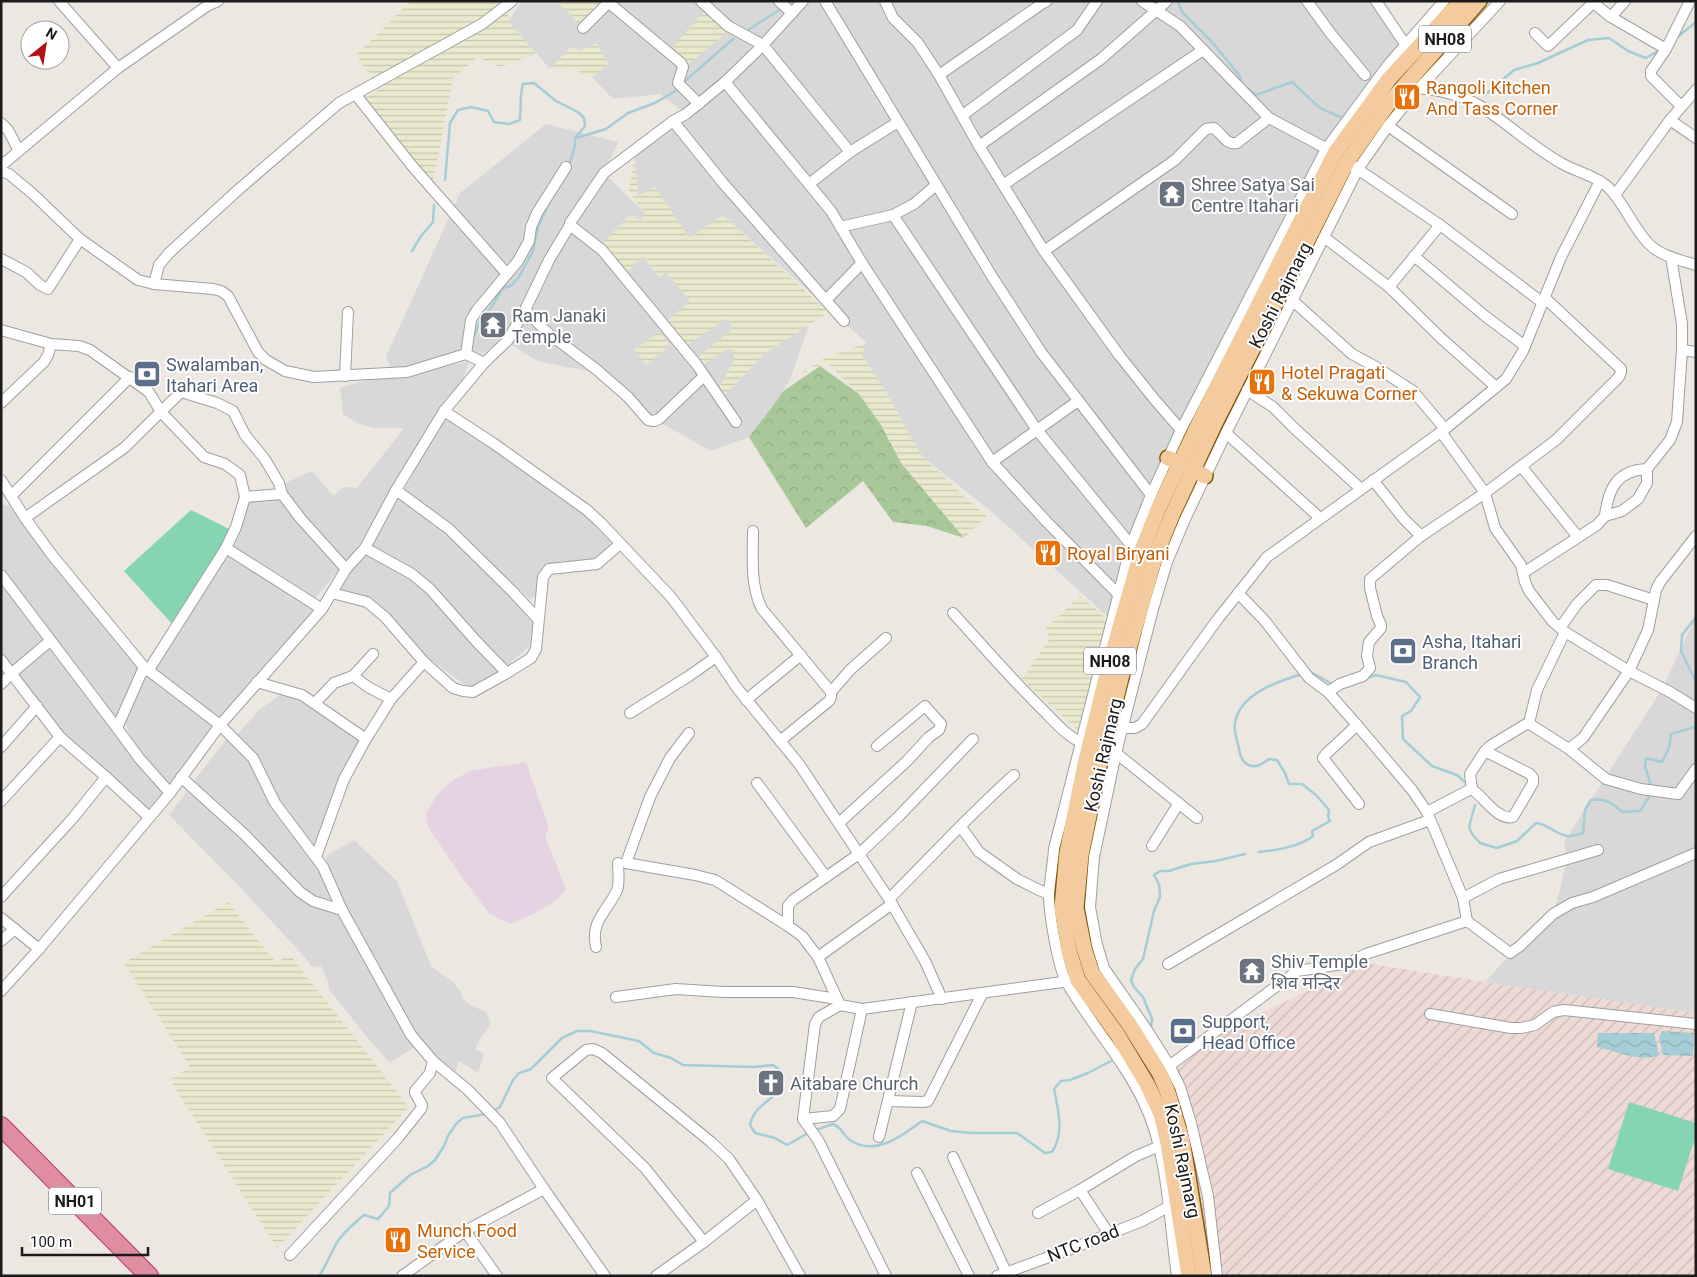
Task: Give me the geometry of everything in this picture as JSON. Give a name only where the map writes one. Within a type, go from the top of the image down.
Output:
[{"type":"highway","name":"NH01","points":[[1,1126],[149,1276]]},
{"type":"main road","name":"Koshi Rajmarg","points":[[1204,1276],[1182,1140],[1165,1069],[1129,1024],[1085,976],[1084,948],[1076,908],[1081,855],[1117,668],[1141,552],[1159,507],[1187,467],[1342,158],[1388,72],[1427,29],[1461,1]]},
{"type":"main road","name":"Koshi Rajmarg","points":[[1342,158],[1378,118],[1415,83],[1479,1]]},
{"type":"main road","name":"Koshi Rajmarg","points":[[1117,668],[1085,743],[1066,853],[1062,908],[1069,951],[1085,976],[1111,1038],[1146,1084],[1161,1114],[1189,1276]]},
{"type":"street","points":[[59,1],[118,68]]},
{"type":"street","points":[[1,166],[118,68],[218,1]]},
{"type":"street","points":[[154,284],[159,265],[177,245],[339,103],[482,24],[512,1]]},
{"type":"street","points":[[701,1],[728,26],[764,45],[850,152]]},
{"type":"street","points":[[779,1],[792,13]]},
{"type":"street","points":[[1,991],[39,949],[170,793],[220,726],[322,609],[346,569],[365,548],[396,490],[444,411],[484,363],[508,340],[570,223],[604,173],[672,121],[686,114],[725,82],[764,45],[803,1]]},
{"type":"street","points":[[825,1],[1040,352],[1151,495]]},
{"type":"street","points":[[885,1],[893,18],[918,43],[940,75],[979,146],[1044,251],[1125,362],[1182,430],[1187,467],[1185,519],[1117,668]]},
{"type":"street","points":[[940,75],[1047,1]]},
{"type":"street","points":[[963,115],[1077,30],[1097,1]]},
{"type":"street","points":[[1142,1],[1180,26],[1269,118],[1342,158],[1440,225],[1544,300],[1620,368],[1621,372],[1617,379],[1556,440],[1485,493],[1421,536],[1371,576],[1370,588],[1377,616],[1382,625],[1369,642],[1367,656],[1370,668],[1363,676],[1334,688]]},
{"type":"street","points":[[979,146],[1101,59],[1167,1]]},
{"type":"street","points":[[1307,1],[1365,75]]},
{"type":"street","points":[[1376,1],[1405,44]]},
{"type":"street","points":[[1388,72],[1405,44],[1427,29],[1444,1]]},
{"type":"street","points":[[1182,430],[1342,158],[1388,126],[1415,83],[1500,1]]},
{"type":"street","points":[[1611,17],[1625,1]]},
{"type":"street","points":[[1681,106],[1651,76],[1651,71],[1666,49],[1690,1]]},
{"type":"street","points":[[582,28],[610,2],[681,63],[682,67],[678,84],[699,104]]},
{"type":"street","points":[[1535,33],[1548,46],[1592,2],[1611,17],[1666,49]]},
{"type":"street","points":[[1003,185],[1203,50]]},
{"type":"street","points":[[725,82],[831,211],[862,263],[992,462],[1046,521],[1118,594]]},
{"type":"street","points":[[1415,83],[1462,98],[1480,106],[1560,163],[1600,181],[1615,195],[1648,243],[1671,257],[1696,265]]},
{"type":"street","points":[[1615,195],[1670,120],[1696,90]]},
{"type":"street","points":[[356,95],[413,167],[507,274]]},
{"type":"street","points":[[1044,251],[1175,160],[1206,129],[1216,129],[1226,141],[1234,144],[1269,118]]},
{"type":"street","points":[[1670,120],[1696,138]]},
{"type":"street","points":[[672,121],[723,183],[844,321]]},
{"type":"street","points":[[809,184],[850,152],[898,122]]},
{"type":"street","points":[[1,123],[8,130],[18,149],[16,153]]},
{"type":"street","points":[[1388,126],[1512,214]]},
{"type":"street","points":[[1085,976],[1097,945],[1090,907],[1094,857],[1122,728],[1117,668],[1118,594],[1131,545],[1151,495],[1226,433],[1324,237],[1342,158]]},
{"type":"street","points":[[466,354],[472,320],[518,261],[529,241],[531,227],[537,213],[566,167]]},
{"type":"street","points":[[1,171],[9,174],[33,194],[80,239],[138,280],[154,284],[221,291],[228,296],[258,352],[266,360],[285,371],[314,377],[407,372],[466,354],[484,363]]},
{"type":"street","points":[[1122,728],[1135,728],[1142,724],[1238,593],[1267,557],[1443,431],[1506,379],[1523,351],[1561,257],[1600,181]]},
{"type":"street","points":[[840,227],[893,215],[914,204],[936,185]]},
{"type":"street","points":[[893,215],[1037,430],[1131,545]]},
{"type":"street","points":[[570,225],[602,250],[704,376],[736,422]]},
{"type":"street","points":[[1388,288],[1440,225]]},
{"type":"street","points":[[1324,237],[1388,288],[1496,387]]},
{"type":"street","points":[[1,259],[26,272],[40,285],[48,289],[80,239]]},
{"type":"street","points":[[1414,256],[1485,316],[1525,346]]},
{"type":"street","points":[[1523,573],[1597,525],[1605,516],[1622,511],[1638,499],[1647,483],[1647,469],[1674,432],[1678,422],[1682,321],[1671,257]]},
{"type":"street","points":[[826,300],[862,263]]},
{"type":"street","points":[[1292,300],[1352,354],[1376,367],[1413,392],[1443,431],[1485,493],[1496,528],[1521,565],[1529,591],[1553,622],[1562,630],[1629,671],[1696,708]]},
{"type":"street","points":[[525,310],[548,334],[597,370],[628,396],[648,420],[660,419],[704,376]]},
{"type":"street","points":[[345,376],[348,312]]},
{"type":"street","points":[[1,330],[51,344],[79,346],[90,350],[149,392],[161,412],[204,457],[225,464],[240,475],[245,497],[236,527],[226,548],[146,669],[117,728]]},
{"type":"street","points":[[1,403],[44,362],[51,344]]},
{"type":"street","points":[[1682,350],[1696,352]]},
{"type":"street","points":[[9,500],[130,377]]},
{"type":"street","points":[[1247,390],[1273,407],[1361,489]]},
{"type":"street","points":[[25,518],[124,448],[181,392],[217,403],[233,411],[245,435],[264,458],[279,483],[282,494],[301,520],[346,569]]},
{"type":"street","points":[[992,462],[1078,400]]},
{"type":"street","points":[[444,411],[493,443],[587,510],[670,597],[746,700],[799,764],[839,823],[891,901],[925,960],[942,999]]},
{"type":"street","points":[[1226,433],[1320,518]]},
{"type":"street","points":[[1521,466],[1578,537]]},
{"type":"street","points":[[1605,516],[1606,501],[1612,488],[1620,478],[1633,470],[1647,469]]},
{"type":"street","points":[[1,480],[9,500],[146,669],[220,726],[253,758],[275,803],[323,867],[342,910],[411,1035],[433,1061],[468,1090],[500,1123],[605,1276]]},
{"type":"street","points":[[1373,480],[1403,518],[1421,536]]},
{"type":"street","points":[[396,490],[448,529],[538,619]]},
{"type":"street","points":[[245,497],[282,494]]},
{"type":"street","points":[[753,531],[753,565],[756,594],[762,609],[831,692]]},
{"type":"street","points":[[1570,749],[1583,738],[1629,671],[1648,630],[1656,590],[1660,582],[1696,536]]},
{"type":"street","points":[[332,593],[367,602],[385,616],[424,662],[453,688],[473,692],[531,658],[536,649],[545,572],[549,569],[598,564],[620,544]]},
{"type":"street","points":[[226,548],[322,609]]},
{"type":"street","points":[[365,548],[412,574],[430,589],[507,673]]},
{"type":"street","points":[[2,576],[138,758],[170,793]]},
{"type":"street","points":[[1529,723],[1537,690],[1562,630],[1578,604],[1596,585],[1607,584],[1654,600]]},
{"type":"street","points":[[1238,593],[1264,620],[1310,678],[1334,688],[1357,725],[1412,790],[1429,816],[1463,898],[1467,921],[1510,953],[1520,946],[1553,914],[1572,903],[1593,897],[1696,853]]},
{"type":"street","points":[[952,613],[1015,683],[1061,728],[1085,743],[1054,849],[1049,894],[1058,954],[1085,976]]},
{"type":"street","points":[[780,741],[829,701],[831,692],[850,670],[886,638]]},
{"type":"street","points":[[1,684],[50,641]]},
{"type":"street","points":[[315,703],[334,683],[353,676],[373,654]]},
{"type":"street","points":[[746,700],[800,655]]},
{"type":"street","points":[[630,713],[716,657]]},
{"type":"street","points":[[1,660],[60,737],[106,776],[149,817]]},
{"type":"street","points":[[316,857],[344,779],[366,739],[391,699],[424,662]]},
{"type":"street","points":[[353,676],[368,687],[391,699]]},
{"type":"street","points":[[257,682],[302,695],[366,739]]},
{"type":"street","points":[[1,746],[37,706]]},
{"type":"street","points":[[839,823],[907,761],[929,737],[939,730],[941,724],[925,706],[877,746]]},
{"type":"street","points":[[1485,751],[1530,774],[1533,778],[1533,783],[1515,814],[1511,818],[1506,818],[1488,806],[1472,789],[1470,774],[1485,751],[1526,723],[1529,723],[1570,749],[1606,779],[1641,789],[1678,794],[1696,769]]},
{"type":"street","points":[[1357,725],[1324,758],[1359,804]]},
{"type":"street","points":[[689,733],[670,758],[650,797],[626,863],[715,880],[788,926],[802,936],[818,957],[838,1002]]},
{"type":"street","points":[[1,801],[60,737]]},
{"type":"street","points":[[788,926],[788,906],[790,902],[859,854],[899,816],[973,739]]},
{"type":"street","points":[[1116,753],[1197,818]]},
{"type":"street","points":[[818,957],[891,901],[983,802],[1014,775]]},
{"type":"street","points":[[1,897],[73,818],[106,776]]},
{"type":"street","points":[[182,777],[245,835],[300,892],[313,901],[342,910]]},
{"type":"street","points":[[757,783],[826,877]]},
{"type":"street","points":[[1168,964],[1336,865],[1369,842],[1429,816],[1472,789]]},
{"type":"street","points":[[1152,846],[1179,803]]},
{"type":"street","points":[[961,827],[979,852],[1017,879],[1049,894]]},
{"type":"street","points":[[1463,898],[1499,878],[1598,850]]},
{"type":"street","points":[[596,946],[594,936],[599,918],[618,889],[618,863]]},
{"type":"street","points":[[1,918],[39,949]]},
{"type":"street","points":[[1146,1084],[1297,971],[1349,963],[1366,954],[1467,921]]},
{"type":"street","points":[[1,941],[15,930]]},
{"type":"street","points":[[616,996],[676,989],[723,992],[793,992],[838,1002],[862,1010],[982,994],[1085,976]]},
{"type":"street","points":[[888,1101],[928,1101],[982,994]]},
{"type":"street","points":[[838,1002],[819,1017],[815,1024],[805,1122],[818,1140],[886,1276]]},
{"type":"street","points":[[879,1137],[912,1002]]},
{"type":"street","points":[[805,1122],[832,1116],[840,1109],[862,1010]]},
{"type":"street","points":[[1430,1014],[1511,1028],[1534,1025],[1553,1012],[1564,1010],[1696,1024]]},
{"type":"street","points":[[1111,1038],[1138,1089],[1152,1121],[1160,1146],[1178,1276]]},
{"type":"street","points":[[704,1242],[645,1168],[552,1078],[586,1050],[593,1049],[602,1053],[711,1142],[729,1159],[757,1200],[800,1276]]},
{"type":"street","points":[[290,1255],[397,1139],[420,1109],[422,1105],[415,1091],[430,1073],[433,1061]]},
{"type":"street","points":[[1165,1069],[1180,1087],[1186,1104],[1208,1196],[1217,1276]]},
{"type":"street","points":[[1038,1213],[1136,1156],[1160,1146]]},
{"type":"street","points":[[953,1158],[1000,1275]]},
{"type":"street","points":[[917,1173],[969,1276]]},
{"type":"street","points":[[402,1276],[465,1231],[544,1189]]},
{"type":"street","points":[[1080,1190],[1110,1234]]},
{"type":"street","points":[[656,1276],[704,1242],[757,1200]]},
{"type":"street","name":"NTC road","points":[[1000,1275],[1110,1234],[1142,1221],[1168,1207]]},
{"type":"street","points":[[465,1231],[497,1276]]},
{"type":"shaded area","points":[[522,1],[556,1],[572,16],[583,31],[611,1],[1378,1],[1419,60],[1348,156],[1118,626],[992,512],[922,456],[885,390],[861,355],[866,342],[723,215],[690,239],[655,187],[638,196],[635,155],[686,114],[660,94],[613,99],[592,77],[608,64],[596,44],[579,51],[572,46],[550,69],[508,21]]},
{"type":"shaded area","points":[[546,124],[618,142],[604,173],[646,214],[641,221],[631,214],[602,244],[643,256],[659,278],[666,272],[690,301],[726,318],[733,328],[703,365],[730,347],[736,358],[719,388],[725,395],[764,354],[809,325],[790,380],[749,437],[711,451],[652,418],[621,389],[587,371],[537,361],[510,344],[493,346],[480,355],[392,370],[386,357],[460,193]]},
{"type":"shaded area","points":[[469,362],[460,387],[348,562],[331,552],[283,495],[283,484],[312,471],[333,496],[344,487],[357,488],[404,428],[374,428],[357,423],[343,414],[340,388],[360,382]]},
{"type":"shaded area","points":[[447,413],[570,500],[619,543],[594,563],[546,568],[537,592],[530,600],[431,509],[403,492]]},
{"type":"shaded area","points":[[401,494],[450,534],[535,618],[536,633],[530,646],[505,667],[441,595],[367,546]]},
{"type":"shaded area","points":[[280,497],[342,566],[313,601],[230,548],[248,500]]},
{"type":"shaded area","points":[[1,504],[10,506],[141,667],[117,721],[1,571]]},
{"type":"shaded area","points":[[366,549],[410,575],[503,671],[471,689],[428,658],[378,605],[338,591]]},
{"type":"shaded area","points":[[228,551],[315,607],[220,724],[153,670]]},
{"type":"shaded area","points":[[1,580],[48,639],[13,668],[1,654]]},
{"type":"shaded area","points":[[1696,616],[1696,1013],[1485,982],[1556,905],[1567,859],[1564,842],[1662,689]]},
{"type":"shaded area","points":[[50,643],[166,792],[149,813],[63,734],[15,672]]},
{"type":"shaded area","points":[[146,670],[218,726],[169,784],[136,745],[129,734],[125,720]]},
{"type":"shaded area","points":[[284,692],[294,696],[360,739],[316,848],[297,827],[282,804],[266,770],[236,736],[259,710]]},
{"type":"shaded area","points":[[229,736],[257,767],[318,860],[335,897],[322,901],[305,895],[193,782]]},
{"type":"shaded area","points":[[526,762],[549,828],[545,836],[566,889],[557,900],[533,914],[510,924],[490,914],[463,879],[428,827],[426,814],[437,795],[452,781],[470,771]]},
{"type":"shaded area","points":[[191,786],[313,905],[342,915],[417,1045],[390,1063],[329,989],[321,966],[312,967],[239,886],[169,815]]},
{"type":"shaded area","points":[[354,840],[397,881],[431,966],[453,982],[461,992],[462,997],[470,1005],[486,1012],[491,1023],[475,1049],[484,1054],[478,1073],[459,1061],[454,1077],[425,1049],[390,993],[369,948],[326,874],[326,856]]},
{"type":"shaded area","points":[[1365,963],[1696,1013],[1696,1276],[1200,1276],[1165,1079],[1222,1032]]},
{"type":"green space","points":[[411,1],[509,1],[508,21],[536,54],[500,67],[478,57],[453,78],[432,187],[361,100],[380,89],[356,55]]},
{"type":"green space","points":[[556,1],[611,1],[583,31],[572,16]]},
{"type":"green space","points":[[705,10],[726,33],[688,64],[673,47]]},
{"type":"green space","points":[[596,43],[608,64],[592,77],[572,69],[550,69],[572,46],[579,51]]},
{"type":"green space","points":[[635,155],[638,196],[655,187],[689,238],[723,215],[828,312],[764,354],[725,395],[719,388],[735,358],[730,348],[702,365],[696,359],[733,328],[726,319],[686,346],[665,323],[690,301],[666,272],[660,278],[643,256],[627,272],[602,244],[631,214],[641,221],[646,214],[629,192]]},
{"type":"green space","points":[[659,332],[670,345],[646,365],[634,350]]},
{"type":"green space","points":[[866,343],[862,355],[885,390],[922,456],[987,516],[964,538],[901,463],[881,425],[859,394],[826,362],[790,380],[827,357]]},
{"type":"green space","points":[[820,366],[859,394],[881,425],[901,463],[964,538],[927,526],[893,522],[863,481],[806,528],[749,437],[782,392]]},
{"type":"green space","points":[[191,510],[231,530],[174,626],[124,571]]},
{"type":"green space","points":[[1080,596],[1109,621],[1080,732],[1022,679],[1050,638],[1045,629]]},
{"type":"green space","points":[[228,902],[276,963],[290,955],[409,1107],[277,1248],[170,1080],[190,1067],[124,963]]},
{"type":"green space","points":[[1629,1102],[1696,1123],[1696,1135],[1678,1191],[1608,1169]]},
{"type":"water","points":[[1662,1031],[1694,1033],[1693,1056],[1663,1055],[1659,1037]]},
{"type":"water","points":[[1598,1033],[1654,1033],[1659,1056],[1635,1057],[1597,1047]]},
{"type":"waterway","points":[[1178,1],[1182,12],[1213,43],[1239,75],[1243,85],[1256,95],[1292,82],[1320,108],[1345,119]]},
{"type":"waterway","points":[[748,30],[781,9]]},
{"type":"waterway","points":[[1675,39],[1696,22]]},
{"type":"waterway","points":[[1428,83],[1485,95],[1514,70],[1538,63],[1588,40],[1609,38],[1628,51],[1646,58],[1661,49]]},
{"type":"waterway","points":[[685,81],[733,39]]},
{"type":"waterway","points":[[445,180],[450,123],[458,110],[471,107],[488,111],[494,122],[509,124],[520,120],[523,84],[534,83],[556,101],[578,112],[584,118],[585,126],[575,138],[575,146],[569,165]]},
{"type":"waterway","points":[[576,138],[606,129],[628,113],[655,103],[677,90]]},
{"type":"waterway","points":[[473,338],[481,320],[503,288],[511,286],[519,277],[533,251],[538,227],[550,201]]},
{"type":"waterway","points":[[412,251],[421,236],[433,222],[434,205]]},
{"type":"waterway","points":[[1696,617],[1682,635],[1681,651],[1696,682]]},
{"type":"waterway","points":[[1309,671],[1334,685]]},
{"type":"waterway","points":[[1259,852],[1301,843],[1313,836],[1312,831],[1330,821],[1328,817],[1329,810],[1316,795],[1302,784],[1289,784],[1277,760],[1270,759],[1255,766],[1245,762],[1240,755],[1235,733],[1238,713],[1251,697],[1270,686],[1299,675]]},
{"type":"waterway","points":[[1367,678],[1376,675],[1406,682],[1420,697],[1411,711],[1402,716],[1403,739],[1432,766],[1457,775],[1465,782]]},
{"type":"waterway","points":[[1651,785],[1645,767],[1646,758],[1662,762],[1669,748],[1671,734],[1695,727],[1696,725]]},
{"type":"waterway","points":[[1475,805],[1469,827],[1472,834],[1480,843],[1497,848],[1517,841],[1536,823],[1567,836],[1583,833],[1585,810],[1591,800],[1608,802],[1622,812],[1640,811],[1649,797]]},
{"type":"waterway","points":[[1151,1027],[1152,1019],[1143,997],[1134,987],[1131,980],[1135,969],[1143,959],[1154,911],[1160,897],[1159,884],[1154,875],[1160,871],[1169,871],[1191,864],[1216,861],[1245,854]]},
{"type":"waterway","points":[[493,1111],[500,1107],[513,1080],[519,1073],[531,1069],[562,1038],[577,1031],[590,1031],[639,1041],[654,1053],[671,1058],[683,1065],[754,1067],[773,1065],[783,1073],[783,1084],[775,1095],[760,1107],[752,1118],[750,1125],[755,1133],[775,1138],[787,1145],[810,1132]]},
{"type":"waterway","points":[[816,1130],[833,1124],[850,1140],[859,1145],[869,1146],[878,1145],[897,1138],[922,1121],[951,1131],[1017,1133],[1045,1153],[1052,1152],[1056,1145],[1059,1129],[1059,1113],[1054,1089],[1061,1081],[1070,1080],[1088,1073],[1111,1061]]},
{"type":"waterway","points":[[319,1276],[336,1244],[345,1232],[364,1215],[378,1219],[389,1206],[390,1193],[410,1175],[428,1166],[435,1160],[456,1124],[463,1118],[486,1114]]},
{"type":"place","name":"Rangoli Kitchen And Tass Corner","points":[[1407,97]]},
{"type":"place","name":"Shree Satya Sai Centre Itahari","points":[[1172,194]]},
{"type":"place","name":"Ram Janaki Temple","points":[[493,325]]},
{"type":"place","name":"Swalamban, Itahari Area","points":[[147,374]]},
{"type":"place","name":"Hotel Pragati & Sekuwa Corner","points":[[1262,382]]},
{"type":"place","name":"Royal Biryani","points":[[1048,553]]},
{"type":"place","name":"Asha, Itahari Branch","points":[[1403,651]]},
{"type":"place","name":"Shiv Temple शिव मन्दिर","points":[[1252,971]]},
{"type":"place","name":"Support, Head Office","points":[[1183,1031]]},
{"type":"place","name":"Aitabare Church","points":[[771,1083]]},
{"type":"place","name":"Munch Food Service","points":[[398,1240]]}]
